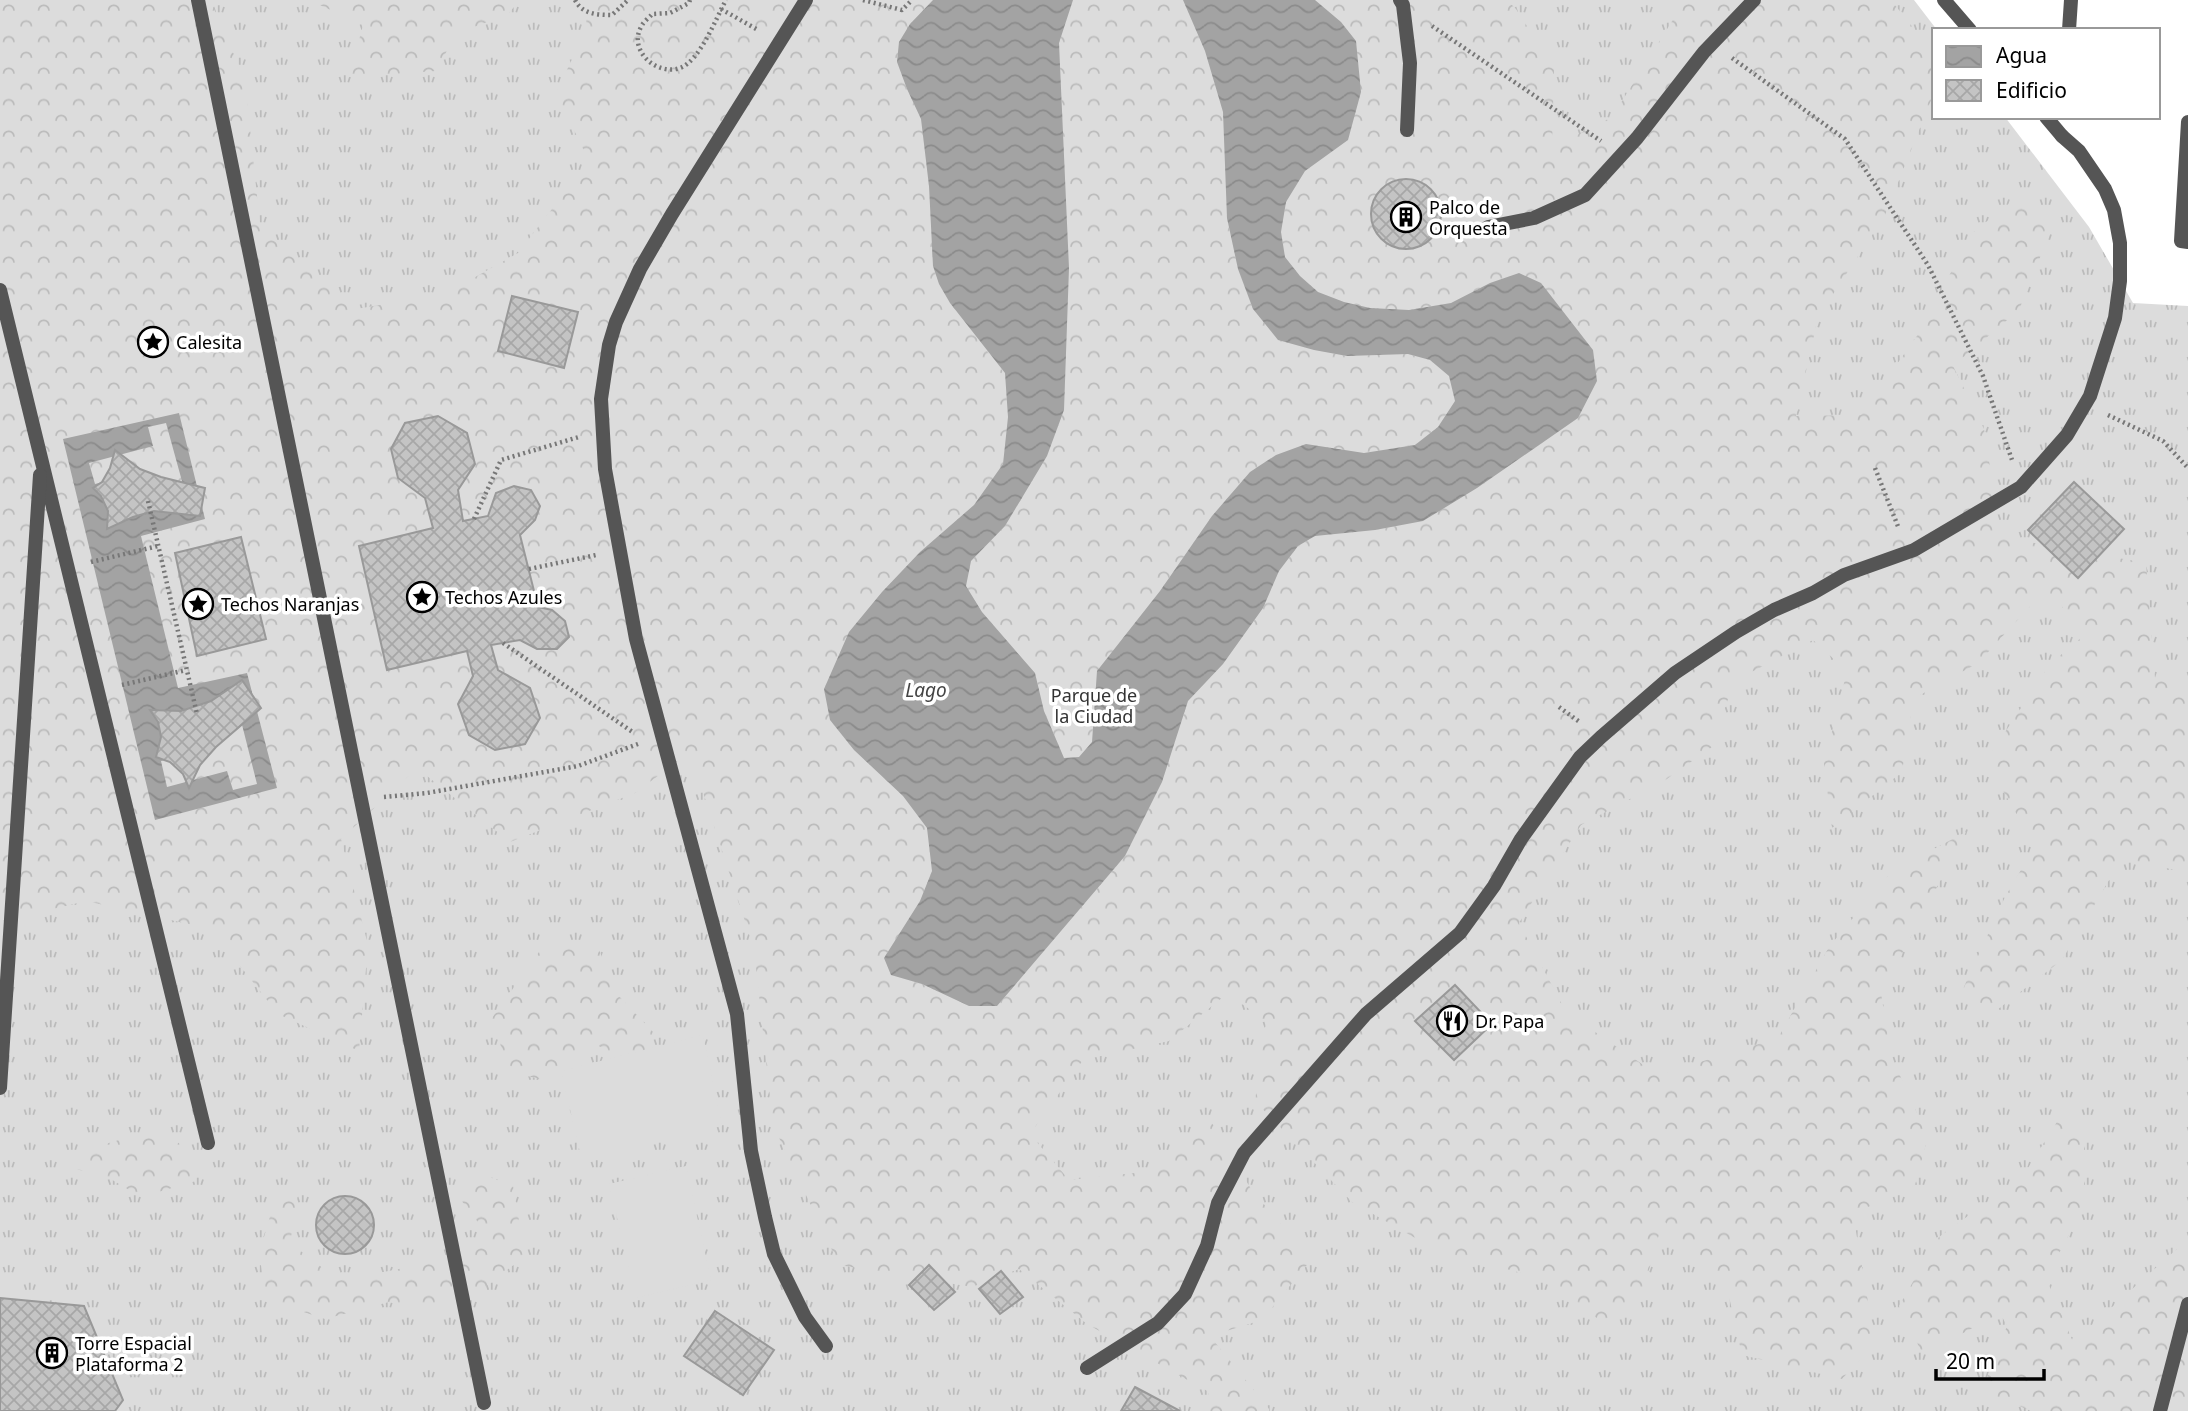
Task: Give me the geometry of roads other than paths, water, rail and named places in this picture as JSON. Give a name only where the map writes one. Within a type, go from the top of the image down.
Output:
[{"type":"street","points":[[198,0],[484,1403]]},
{"type":"street","points":[[807,0],[640,269],[625,300],[609,345],[601,399],[605,469],[636,639],[737,1014],[751,1151],[774,1254],[805,1317],[826,1346]]},
{"type":"street","points":[[1488,227],[1534,218],[1585,195],[1637,138],[1712,44],[1754,0]]},
{"type":"street","points":[[1944,0],[1968,28]]},
{"type":"street","points":[[2069,28],[2071,0]]},
{"type":"street","points":[[1401,3],[1409,64],[1407,130]]},
{"type":"street","points":[[1087,1368],[1158,1323],[1185,1294],[1207,1245],[1218,1203],[1244,1153],[1366,1014],[1460,933],[1494,886],[1521,839],[1580,757],[1623,716],[1675,673],[1774,610],[1813,593],[1844,575],[1908,552],[2021,487],[2067,435],[2085,405],[2115,318],[2120,281],[2120,243],[2114,210],[2105,188],[2079,151],[2048,119]]},
{"type":"street","points":[[2062,136],[2064,119]]},
{"type":"street","points":[[2188,122],[2181,241],[2188,242]]},
{"type":"street","points":[[0,290],[208,1143]]},
{"type":"street","points":[[0,1088],[41,460]]},
{"type":"street","points":[[2160,1411],[2188,1304]]},
{"type":"water","name":"Lago","points":[[933,0],[1073,0],[1059,43],[1069,268],[1064,410],[1047,456],[1005,526],[971,561],[966,586],[982,612],[1035,673],[1044,711],[1064,758],[1079,757],[1092,742],[1097,671],[1160,591],[1212,516],[1250,472],[1276,455],[1306,444],[1364,453],[1415,445],[1438,427],[1455,401],[1449,376],[1430,360],[1408,354],[1347,356],[1278,340],[1253,309],[1238,269],[1227,218],[1223,112],[1205,51],[1183,0],[1315,0],[1341,22],[1356,41],[1361,92],[1348,140],[1305,171],[1286,202],[1281,232],[1285,257],[1300,276],[1318,292],[1344,302],[1370,308],[1409,310],[1451,303],[1490,283],[1519,273],[1541,283],[1593,350],[1597,381],[1578,418],[1477,488],[1423,521],[1375,530],[1315,536],[1298,546],[1279,571],[1263,608],[1223,664],[1188,701],[1162,782],[1125,856],[997,1006],[969,1006],[922,984],[891,975],[884,958],[920,901],[932,871],[927,828],[903,796],[854,750],[830,720],[824,689],[849,632],[920,552],[974,505],[1003,464],[1008,417],[1005,373],[950,303],[939,284],[933,266],[929,186],[921,119],[897,62],[899,42],[910,24]]},
{"type":"water","points":[[179,413],[205,519],[141,536],[178,688],[247,673],[277,788],[155,820],[63,439]],"holes":[[[166,423],[188,503],[126,519],[115,479],[95,484],[89,463],[153,446],[148,427]],[[235,697],[257,784],[233,790],[227,771],[167,787],[161,761],[184,755],[172,713]]]},
{"type":"place","name":"Palco de Orquesta","points":[[1406,217]]},
{"type":"place","name":"Calesita","points":[[153,342]]},
{"type":"place","name":"Techos Azules","points":[[422,597]]},
{"type":"place","name":"Techos Naranjas","points":[[198,604]]},
{"type":"place","name":"Dr. Papa","points":[[1452,1021]]},
{"type":"place","name":"Torre Espacial Plataforma 2","points":[[52,1353]]},
{"type":"park label","name":"Parque de la Ciudad","points":[[1094,705]]}]
